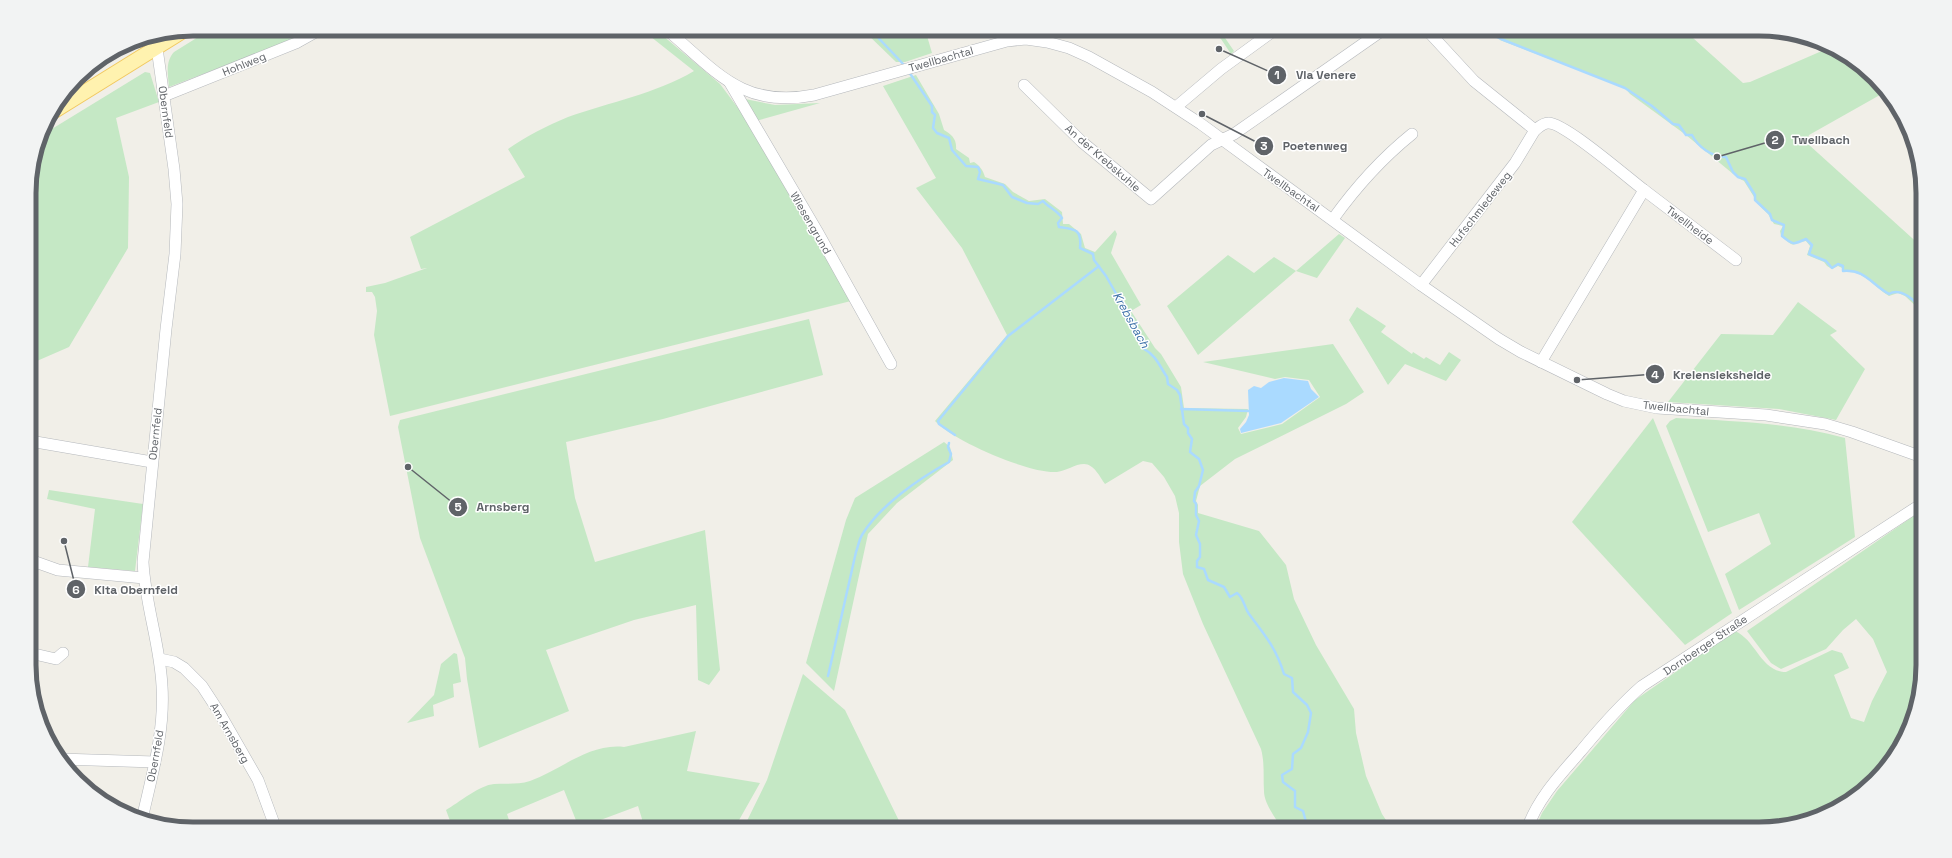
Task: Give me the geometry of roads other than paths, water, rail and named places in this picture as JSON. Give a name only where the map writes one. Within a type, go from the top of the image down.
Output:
[{"type":"main road","points":[[62,106],[173,37]]},
{"type":"street","name":"Hohlweg","points":[[164,96],[296,43],[308,36]]},
{"type":"street","name":"Twellbachtal","points":[[674,36],[729,82],[746,92],[762,96],[795,99],[1008,41],[1026,39],[1047,42],[1069,48],[1089,57],[1176,107],[1499,339],[1541,362],[1607,394],[1639,404],[1670,410],[1785,417],[1824,424],[1859,434],[1916,455]]},
{"type":"street","points":[[1176,107],[1221,69],[1266,36]]},
{"type":"street","points":[[1222,140],[1234,134],[1374,36]]},
{"type":"street","points":[[1432,36],[1474,81],[1534,130]]},
{"type":"street","name":"Obernfeld","points":[[143,814],[155,762],[162,715],[162,687],[160,659],[144,578],[143,562],[152,462],[175,254],[177,204],[157,48]]},
{"type":"street","name":"Wiesengrund","points":[[729,82],[817,231],[891,364]]},
{"type":"street","name":"An der Krebskuhle","points":[[1024,85],[1082,142],[1151,199],[1211,145],[1222,140]]},
{"type":"street","name":"Twellheide","points":[[1534,130],[1549,123],[1556,125],[1589,146],[1736,260]]},
{"type":"street","name":"Hufschmiedeweg","points":[[1421,284],[1515,163],[1534,130]]},
{"type":"street","points":[[1333,219],[1357,187],[1394,148],[1412,134]]},
{"type":"street","points":[[1541,362],[1644,190]]},
{"type":"street","points":[[36,442],[152,462]]},
{"type":"street","name":"Dornberger Straße","points":[[1530,822],[1537,806],[1556,780],[1611,715],[1642,686],[1916,507]]},
{"type":"street","points":[[36,562],[58,570],[144,578]]},
{"type":"street","points":[[36,654],[56,659],[63,653]]},
{"type":"street","name":"Am Arnsberg","points":[[160,659],[174,662],[184,668],[202,686],[219,712],[258,780],[273,822]]},
{"type":"street","points":[[73,766],[155,762]]},
{"type":"water","points":[[1284,378],[1308,381],[1311,389],[1319,397],[1281,423],[1241,433],[1240,429],[1246,422],[1249,415],[1248,390],[1254,386],[1261,388],[1269,382]]},
{"type":"waterway","points":[[877,36],[905,66]]},
{"type":"waterway","points":[[1495,36],[1625,88],[1652,106],[1673,124],[1679,125],[1686,135],[1692,135],[1698,144],[1706,150],[1721,157],[1726,157],[1733,172],[1738,177],[1745,179],[1755,195],[1755,200],[1770,214],[1772,220],[1784,225],[1782,236],[1786,239],[1793,243],[1806,239],[1812,245],[1809,254],[1826,261],[1832,268],[1838,264],[1843,266],[1843,271],[1857,272],[1868,278],[1889,294],[1894,292],[1903,293],[1916,303]]},
{"type":"waterway","name":"Krebsbach","points":[[909,72],[932,106],[932,112],[935,115],[933,128],[937,133],[949,138],[952,150],[966,166],[978,167],[980,172],[978,179],[1003,185],[1012,197],[1027,203],[1038,204],[1043,201],[1062,218],[1058,223],[1059,227],[1069,228],[1076,231],[1080,237],[1080,248],[1093,254],[1094,260],[1106,276],[1133,320],[1135,331],[1144,344],[1144,349],[1152,354],[1167,377],[1168,384],[1177,390],[1180,395],[1184,424],[1188,428],[1188,433],[1192,439],[1190,452],[1199,459],[1203,470],[1199,486],[1195,492],[1194,501],[1196,504],[1196,515],[1199,521],[1196,535],[1200,544],[1200,557],[1197,561],[1197,567],[1204,569],[1208,580],[1224,587],[1230,597],[1237,593],[1243,600],[1249,614],[1274,649],[1284,674],[1292,678],[1293,692],[1307,705],[1311,713],[1308,732],[1301,748],[1293,754],[1292,769],[1282,775],[1283,782],[1295,791],[1295,807],[1303,811],[1306,822]]},
{"type":"waterway","points":[[955,435],[939,424],[938,421],[1008,336],[1099,266]]},
{"type":"waterway","points":[[1181,409],[1249,411]]},
{"type":"waterway","points":[[828,676],[856,552],[861,537],[879,513],[901,493],[949,462],[951,454],[948,447],[949,443]]},
{"type":"place","name":"Via Venere","points":[[1219,49]]},
{"type":"place","name":"Poetenweg","points":[[1202,114]]},
{"type":"place","name":"Twellbach","points":[[1717,157]]},
{"type":"place","name":"Kreiensieksheide","points":[[1577,380]]},
{"type":"place","name":"Arnsberg","points":[[408,467]]},
{"type":"place","name":"Kita Obernfeld","points":[[64,541]]}]
